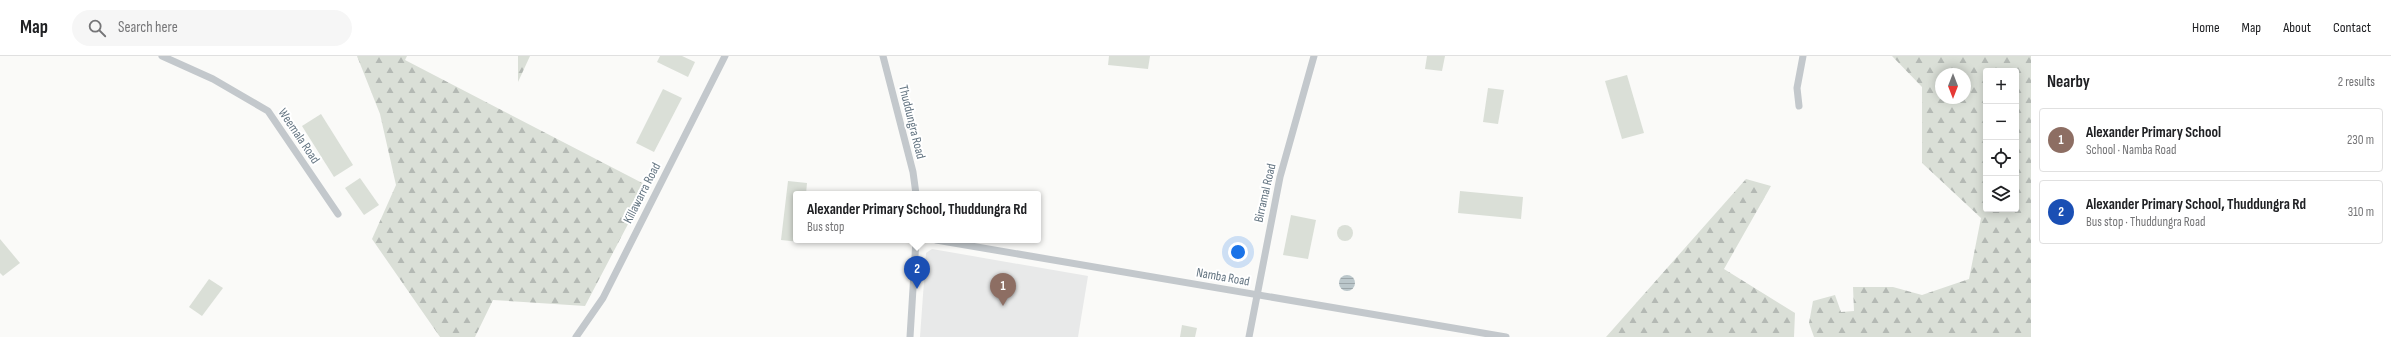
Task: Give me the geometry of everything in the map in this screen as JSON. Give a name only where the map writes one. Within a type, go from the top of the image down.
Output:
[{"type":"street","name":"Weemala Road","points":[[162,56],[213,79],[268,111],[338,214]]},
{"type":"street","name":"Killawarra Road","points":[[576,337],[602,298],[725,56]]},
{"type":"street","name":"Thuddungra Road","points":[[883,56],[913,172],[916,191]]},
{"type":"street","name":"Birramal Road","points":[[1249,337],[1280,178],[1314,56]]},
{"type":"street","points":[[1799,106],[1797,88],[1803,56]]},
{"type":"street","points":[[910,337],[916,243]]},
{"type":"street","name":"Namba Road","points":[[954,243],[1506,337]]},
{"type":"shaded area","points":[[932,249],[1088,276],[1078,337],[920,337],[926,253]]},
{"type":"shaded area","points":[[1344,275],[1350,275],[1355,280],[1353,289],[1350,291],[1344,291],[1339,286],[1339,280]]},
{"type":"green space","points":[[357,56],[407,56],[405,60],[648,186],[585,306],[493,300],[475,337],[440,337],[372,239],[396,185],[380,114]]},
{"type":"green space","points":[[518,56],[530,56],[518,82]]},
{"type":"green space","points":[[660,56],[682,56],[695,62],[688,77],[657,62]]},
{"type":"green space","points":[[1109,56],[1150,56],[1148,69],[1108,65]]},
{"type":"green space","points":[[1427,56],[1445,56],[1442,71],[1425,69]]},
{"type":"green space","points":[[1892,56],[2031,56],[2031,337],[1814,337],[1809,323],[1813,301],[1835,295],[1841,312],[1854,311],[1853,287],[1893,287],[1922,295],[1969,279],[1981,218],[1922,163],[1922,87]]},
{"type":"green space","points":[[1627,75],[1644,133],[1622,139],[1605,81]]},
{"type":"green space","points":[[1488,88],[1504,90],[1498,124],[1483,122]]},
{"type":"green space","points":[[663,89],[682,98],[654,152],[636,143]]},
{"type":"green space","points":[[321,114],[353,165],[334,177],[302,126]]},
{"type":"green space","points":[[360,178],[379,205],[364,215],[345,188]]},
{"type":"green space","points":[[1746,179],[1771,186],[1724,269],[1795,313],[1794,337],[1606,337]]},
{"type":"green space","points":[[788,181],[807,183],[806,191],[793,191],[793,241],[781,240]]},
{"type":"green space","points":[[1460,191],[1523,197],[1521,219],[1458,213]]},
{"type":"green space","points":[[1291,215],[1316,220],[1308,259],[1283,255]]},
{"type":"green space","points":[[1345,225],[1352,230],[1353,233],[1348,240],[1345,241],[1338,236],[1337,233],[1342,226]]},
{"type":"green space","points":[[0,239],[20,263],[3,276],[0,273]]},
{"type":"green space","points":[[209,279],[223,288],[202,316],[189,307]]},
{"type":"green space","points":[[1182,325],[1197,328],[1195,337],[1180,337]]},
{"type":"place","name":"Alexander Primary School, Thuddungra Rd","points":[[917,289]]},
{"type":"place","name":"Alexander Primary School","points":[[1003,306]]}]
